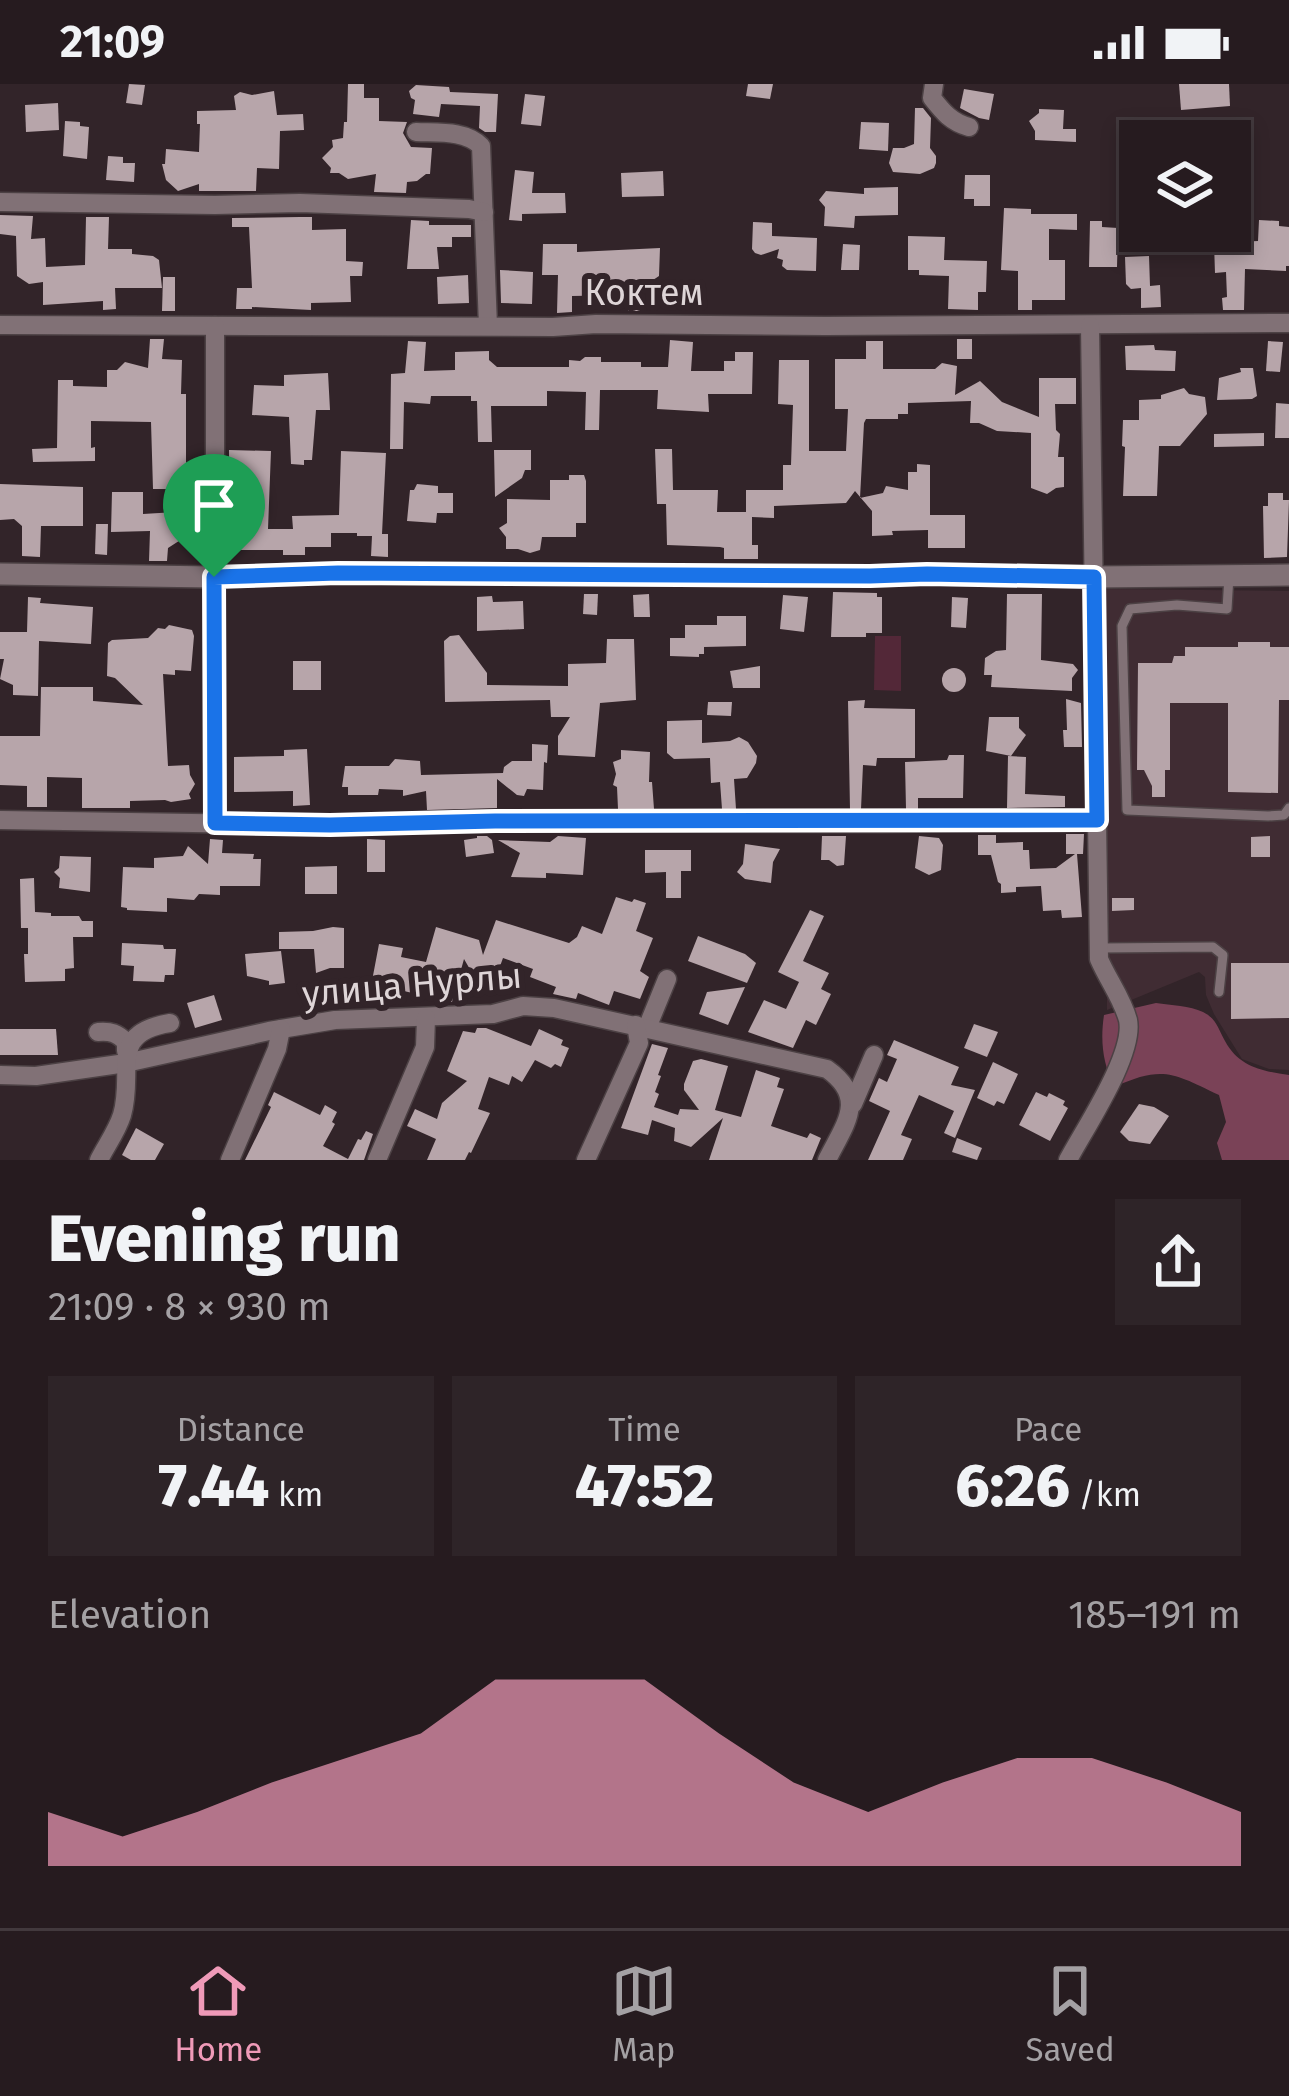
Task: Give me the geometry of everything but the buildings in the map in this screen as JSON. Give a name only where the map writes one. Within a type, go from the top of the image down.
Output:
[{"type":"street","points":[[934,84],[932,98],[943,112],[956,124],[969,127]]},
{"type":"street","points":[[416,132],[451,134],[477,140],[482,146],[488,326]]},
{"type":"street","points":[[0,202],[300,203],[484,212]]},
{"type":"street","name":"Коктем","points":[[0,326],[1289,323]]},
{"type":"street","points":[[215,326],[215,823]]},
{"type":"street","points":[[1069,1160],[1119,1066],[1130,1025],[1099,959],[1090,326]]},
{"type":"street","points":[[0,574],[1289,575]]},
{"type":"street","points":[[0,820],[330,825],[1097,820]]},
{"type":"street","points":[[586,1160],[639,1043],[641,1026],[667,979]]},
{"type":"street","name":"улица Нурлы","points":[[0,1076],[36,1076],[335,1020],[493,1014],[523,1006],[641,1026],[827,1069],[849,1091],[845,1122]]},
{"type":"street","points":[[377,1160],[425,1047],[426,1018]]},
{"type":"street","points":[[126,1057],[131,1040],[142,1030],[170,1023]]},
{"type":"street","points":[[230,1160],[281,1029]]},
{"type":"street","points":[[98,1032],[111,1031],[126,1042],[127,1079],[121,1117],[99,1160]]},
{"type":"street","points":[[827,1160],[874,1055]]},
{"type":"lane","points":[[1229,576],[1227,609],[1177,605],[1130,609],[1123,626],[1127,810],[1268,816],[1284,814],[1289,808]]},
{"type":"lane","points":[[1099,948],[1213,947],[1223,955],[1219,992]]},
{"type":"shaded area","points":[[1106,589],[1289,591],[1289,1070],[1242,1059],[1214,1014],[1205,977],[1199,972],[1107,1010]]},
{"type":"shaded area","points":[[875,636],[901,636],[901,691],[874,690]]},
{"type":"shaded area","points":[[1156,1003],[1203,1012],[1244,1062],[1289,1075],[1289,1160],[1222,1160],[1217,1143],[1226,1122],[1219,1095],[1190,1081],[1157,1074],[1114,1087],[1103,1052],[1104,1015]]},
{"type":"route","points":[[338,573],[1094,577],[1097,820],[215,823],[214,577],[338,573]]}]
